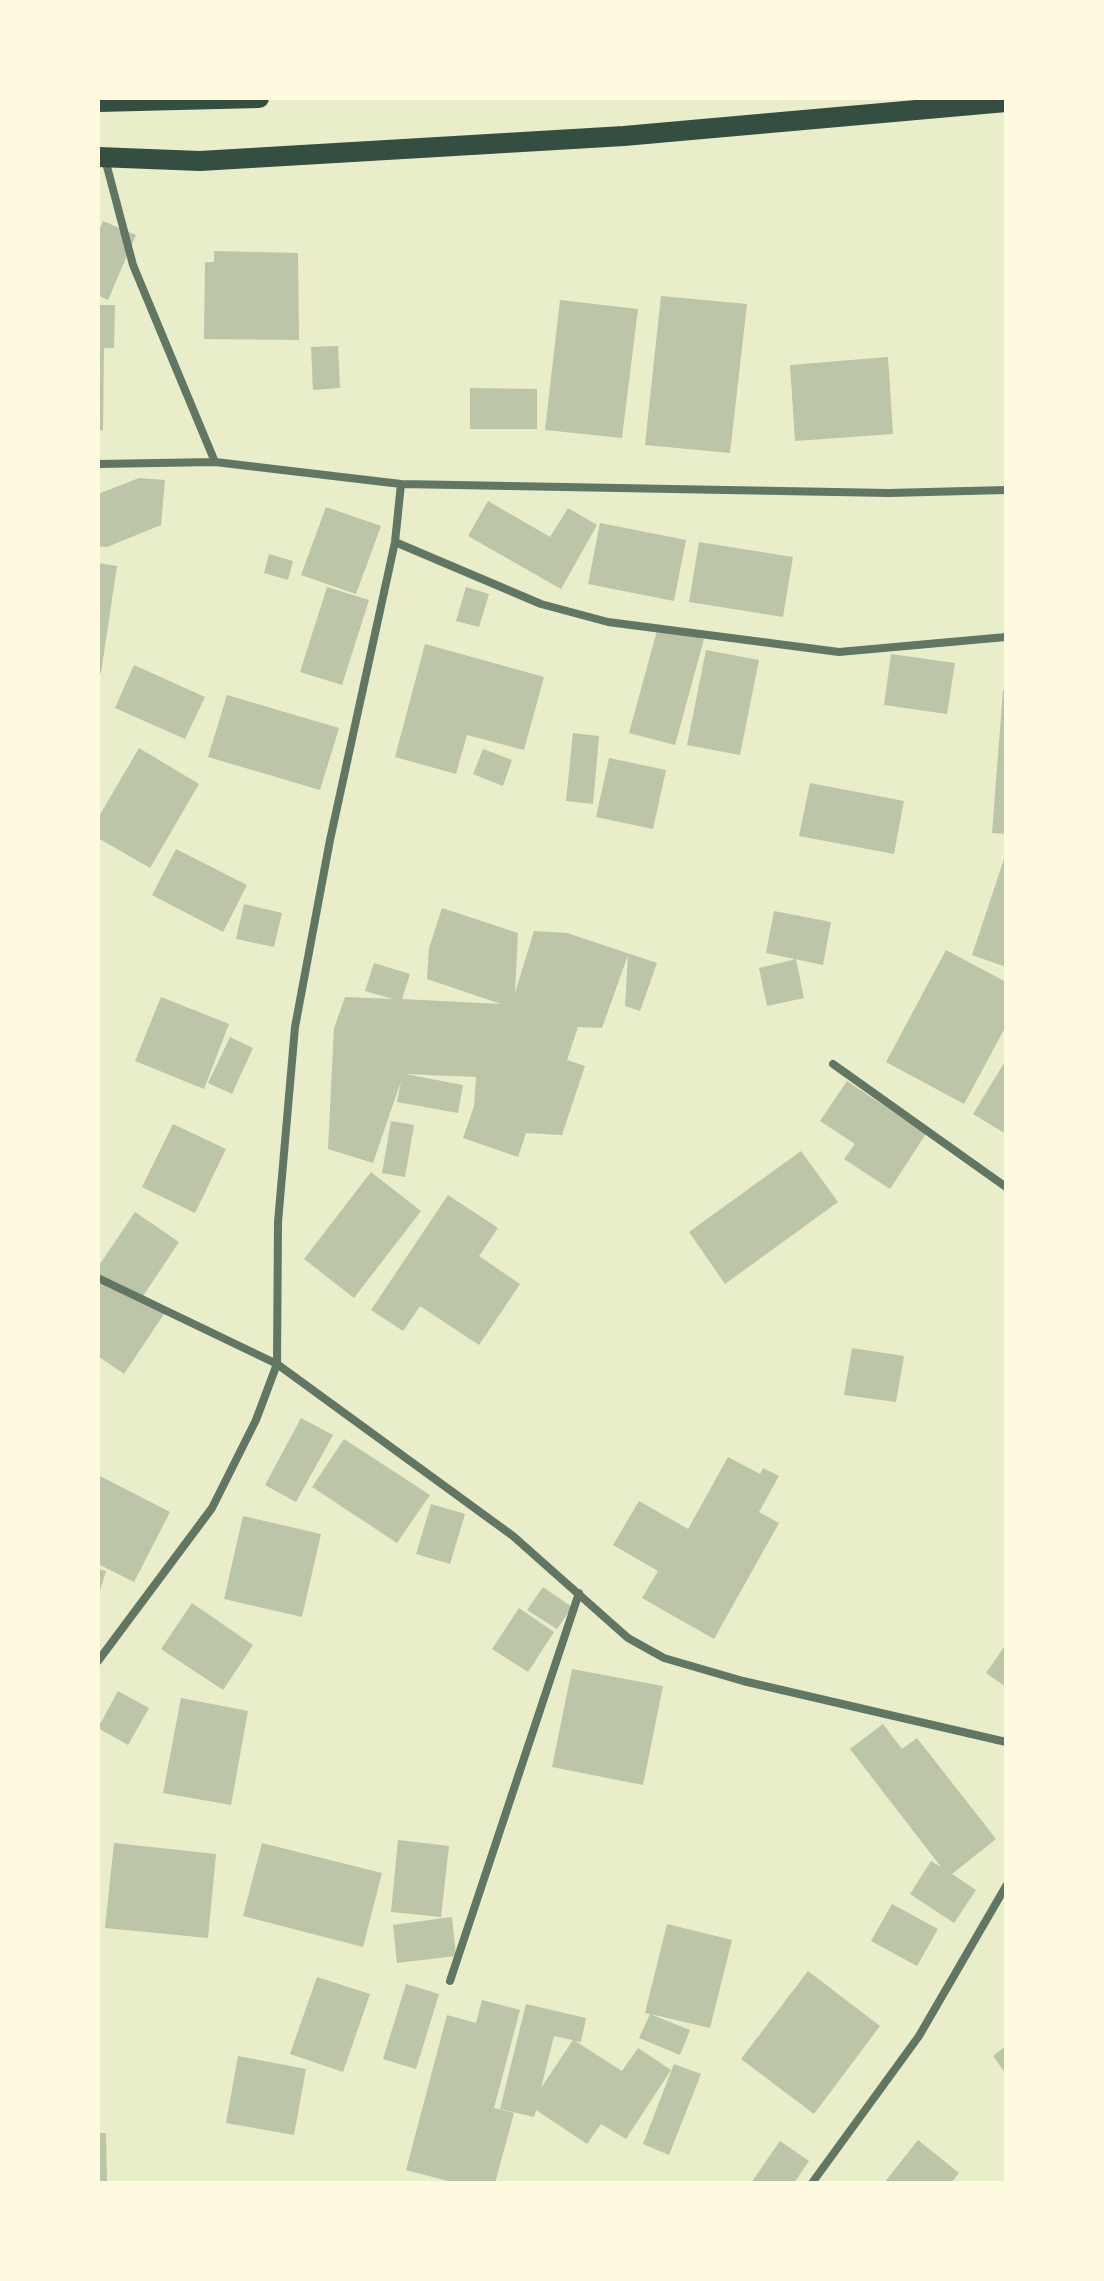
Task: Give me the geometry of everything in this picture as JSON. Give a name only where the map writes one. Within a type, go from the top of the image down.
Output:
[{"type":"main road","points":[[98,102],[259,98]]},
{"type":"main road","points":[[102,158],[200,161],[624,136],[1006,102]]},
{"type":"street","points":[[102,158],[133,265],[215,462]]},
{"type":"street","points":[[98,464],[215,462],[401,484],[889,493],[1006,490]]},
{"type":"street","points":[[98,1661],[212,1508],[256,1420],[277,1364],[278,1222],[295,1027],[330,840],[395,542],[401,484]]},
{"type":"street","points":[[395,542],[541,604],[608,622],[839,652],[1006,637]]},
{"type":"street","points":[[833,1064],[1006,1187]]},
{"type":"street","points":[[98,1278],[277,1364],[513,1536],[628,1638],[664,1658],[743,1681],[1006,1742]]},
{"type":"street","points":[[450,1981],[579,1593]]},
{"type":"street","points":[[812,2183],[919,2036],[1006,1886]]},
{"type":"building","points":[[103,221],[136,235],[108,300],[98,295],[98,233]]},
{"type":"building","points":[[214,251],[298,253],[299,340],[204,339],[205,262],[214,262]]},
{"type":"building","points":[[661,296],[747,304],[730,453],[645,445]]},
{"type":"building","points":[[560,300],[638,309],[622,438],[545,430]]},
{"type":"building","points":[[98,305],[115,305],[114,348],[104,348],[103,430],[98,430]]},
{"type":"building","points":[[338,346],[340,388],[313,390],[311,347]]},
{"type":"building","points":[[888,357],[893,434],[795,441],[790,365]]},
{"type":"building","points":[[470,388],[537,389],[537,429],[470,429]]},
{"type":"building","points":[[139,478],[165,480],[161,525],[107,547],[98,546],[98,494]]},
{"type":"building","points":[[488,501],[550,537],[568,508],[597,525],[561,589],[468,536]]},
{"type":"building","points":[[326,507],[381,526],[356,594],[301,575]]},
{"type":"building","points":[[600,523],[686,540],[674,601],[588,584]]},
{"type":"building","points":[[699,542],[793,557],[783,617],[689,602]]},
{"type":"building","points":[[269,554],[293,561],[288,580],[264,573]]},
{"type":"building","points":[[98,563],[117,566],[101,673],[98,673]]},
{"type":"building","points":[[327,587],[369,600],[342,685],[300,672]]},
{"type":"building","points":[[466,587],[489,594],[479,627],[456,621]]},
{"type":"building","points":[[658,627],[704,639],[675,745],[629,733]]},
{"type":"building","points":[[425,644],[544,677],[524,750],[467,735],[456,774],[395,757]]},
{"type":"building","points":[[706,650],[759,660],[740,755],[687,745]]},
{"type":"building","points":[[891,654],[955,663],[947,714],[884,705]]},
{"type":"building","points":[[134,665],[205,697],[185,739],[115,708]]},
{"type":"building","points":[[1003,690],[1006,690],[1006,834],[992,833]]},
{"type":"building","points":[[227,695],[339,728],[320,790],[208,757]]},
{"type":"building","points":[[573,733],[599,736],[593,804],[566,801]]},
{"type":"building","points":[[139,748],[199,784],[150,868],[98,838],[98,818]]},
{"type":"building","points":[[483,749],[512,760],[503,786],[473,774]]},
{"type":"building","points":[[609,758],[666,770],[653,829],[596,817]]},
{"type":"building","points":[[810,783],[904,801],[894,854],[799,836]]},
{"type":"building","points":[[176,849],[247,885],[223,932],[152,895]]},
{"type":"building","points":[[1006,856],[1006,967],[972,955]]},
{"type":"building","points":[[244,904],[282,913],[274,947],[236,939]]},
{"type":"building","points":[[442,908],[518,933],[515,993],[534,931],[567,933],[657,963],[640,1011],[625,1006],[628,955],[602,1028],[578,1027],[567,1060],[585,1066],[562,1135],[526,1133],[518,1157],[463,1138],[474,1106],[476,1077],[405,1074],[463,1085],[458,1113],[397,1102],[401,1081],[373,1163],[328,1149],[334,1028],[345,997],[393,999],[365,991],[374,963],[410,974],[402,999],[501,1004],[427,979],[429,948]]},
{"type":"building","points":[[774,911],[831,922],[823,965],[766,953]]},
{"type":"building","points":[[946,950],[1006,982],[1006,1026],[964,1104],[886,1062]]},
{"type":"building","points":[[796,959],[804,998],[767,1006],[759,968]]},
{"type":"building","points":[[161,997],[229,1024],[204,1089],[135,1061]]},
{"type":"building","points":[[230,1037],[253,1048],[232,1094],[208,1083]]},
{"type":"building","points":[[1006,1060],[1006,1134],[973,1114]]},
{"type":"building","points":[[847,1081],[926,1134],[890,1189],[844,1159],[855,1144],[820,1121]]},
{"type":"building","points":[[391,1121],[414,1125],[405,1177],[382,1173]]},
{"type":"building","points":[[173,1124],[226,1149],[195,1213],[142,1187]]},
{"type":"building","points":[[801,1151],[838,1202],[725,1284],[689,1232]]},
{"type":"building","points":[[371,1172],[421,1211],[354,1298],[304,1259]]},
{"type":"building","points":[[448,1195],[498,1228],[479,1256],[520,1284],[479,1345],[420,1306],[403,1331],[371,1310]]},
{"type":"building","points":[[135,1212],[179,1242],[143,1296],[166,1311],[124,1374],[98,1356],[98,1267]]},
{"type":"building","points":[[852,1348],[904,1356],[896,1402],[844,1395]]},
{"type":"building","points":[[301,1418],[333,1435],[296,1502],[265,1485]]},
{"type":"building","points":[[344,1439],[430,1495],[397,1543],[312,1487]]},
{"type":"building","points":[[728,1457],[760,1474],[763,1468],[779,1476],[759,1512],[779,1523],[714,1639],[642,1598],[658,1571],[613,1545],[639,1501],[688,1529]]},
{"type":"building","points":[[98,1475],[170,1512],[134,1582],[98,1564]]},
{"type":"building","points":[[431,1504],[465,1514],[450,1564],[416,1554]]},
{"type":"building","points":[[243,1516],[321,1534],[302,1617],[224,1599]]},
{"type":"building","points":[[98,1569],[106,1571],[99,1594],[98,1594]]},
{"type":"building","points":[[543,1587],[572,1607],[557,1629],[527,1610]]},
{"type":"building","points":[[192,1603],[253,1645],[223,1690],[161,1649]]},
{"type":"building","points":[[519,1608],[554,1632],[528,1672],[492,1649]]},
{"type":"building","points":[[1006,1644],[1006,1687],[986,1673]]},
{"type":"building","points":[[572,1669],[663,1686],[643,1785],[552,1767]]},
{"type":"building","points":[[118,1691],[149,1708],[128,1745],[98,1728]]},
{"type":"building","points":[[181,1698],[248,1711],[231,1805],[163,1793]]},
{"type":"building","points":[[883,1724],[902,1749],[917,1738],[996,1839],[952,1874],[976,1890],[954,1923],[910,1894],[931,1861],[941,1867],[850,1749]]},
{"type":"building","points":[[398,1840],[449,1846],[441,1917],[391,1912]]},
{"type":"building","points":[[114,1843],[216,1854],[208,1938],[105,1928]]},
{"type":"building","points":[[262,1843],[382,1873],[363,1947],[243,1916]]},
{"type":"building","points":[[892,1904],[938,1929],[917,1966],[871,1941]]},
{"type":"building","points":[[452,1917],[456,1956],[397,1963],[393,1925]]},
{"type":"building","points":[[667,1924],[732,1940],[710,2028],[645,2013]]},
{"type":"building","points":[[808,1971],[880,2026],[814,2114],[741,2059]]},
{"type":"building","points":[[317,1977],[370,1994],[343,2072],[290,2054]]},
{"type":"building","points":[[406,1984],[439,1994],[416,2069],[383,2059]]},
{"type":"building","points":[[482,2000],[520,2010],[494,2108],[514,2113],[495,2183],[456,2183],[406,2170],[447,2015],[476,2023]]},
{"type":"building","points":[[526,2004],[586,2018],[581,2042],[575,2041],[622,2071],[638,2048],[671,2070],[626,2139],[601,2124],[587,2144],[536,2110],[534,2117],[500,2109]],"holes":[[[554,2036],[573,2040],[541,2088]]]},
{"type":"building","points":[[650,2014],[690,2030],[680,2055],[639,2038]]},
{"type":"building","points":[[1006,2046],[1006,2074],[993,2056]]},
{"type":"building","points":[[238,2056],[306,2069],[294,2135],[226,2123]]},
{"type":"building","points":[[674,2064],[701,2074],[669,2155],[643,2144]]},
{"type":"building","points":[[98,2133],[106,2133],[107,2183],[98,2183]]},
{"type":"building","points":[[918,2140],[959,2173],[951,2183],[884,2183]]},
{"type":"building","points":[[780,2141],[809,2161],[794,2183],[751,2183]]}]
